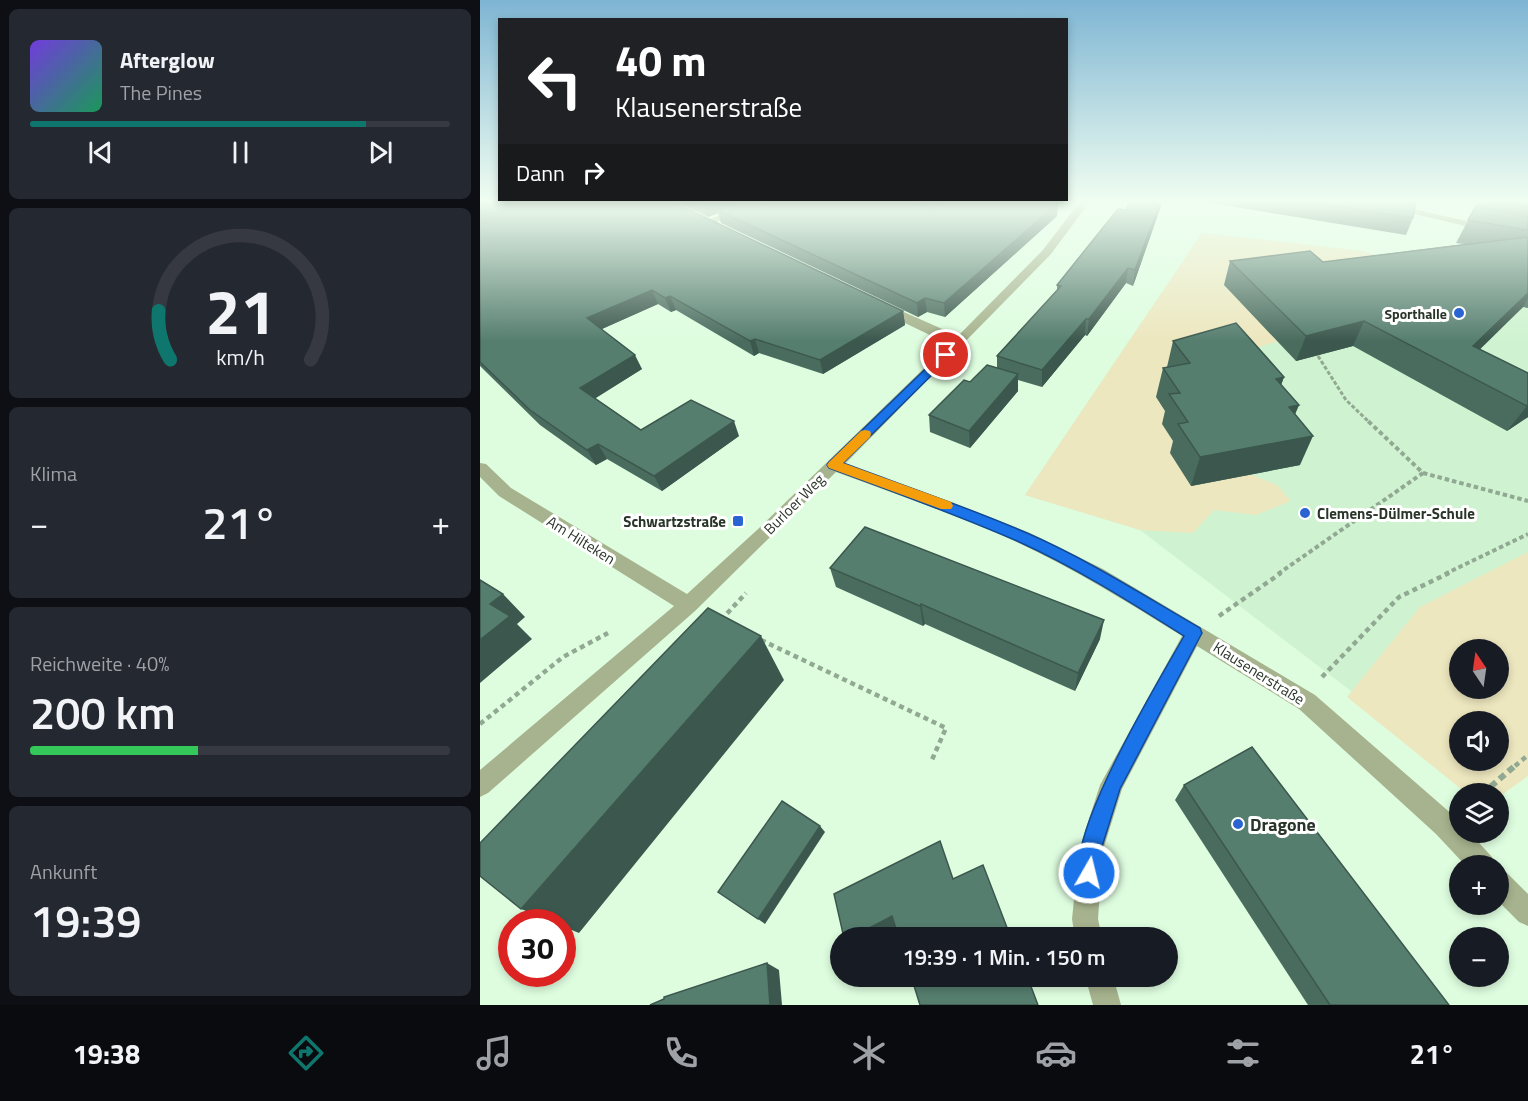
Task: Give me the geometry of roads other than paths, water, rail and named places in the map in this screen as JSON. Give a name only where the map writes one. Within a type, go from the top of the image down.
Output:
[{"type":"street","name":"Burloer Weg","points":[[480,785],[688,605],[960,341],[1051,247]]},
{"type":"street","points":[[868,300],[938,334],[960,341]]},
{"type":"street","name":"Klausenerstraße","points":[[833,465],[943,505],[1024,538],[1097,574],[1194,633],[1307,702],[1444,825],[1473,855]]},
{"type":"street","name":"Am Hilteken","points":[[480,468],[505,492],[688,605]]},
{"type":"street","points":[[1087,927],[1085,919],[1090,850],[1112,786],[1194,633]]},
{"type":"street","points":[[1509,893],[1528,913]]},
{"type":"street","points":[[1102,987],[1107,1005]]},
{"type":"place","name":"Sporthalle","points":[[1459,313]]},
{"type":"place","name":"Clemens-Dülmer-Schule","points":[[1305,513]]},
{"type":"place","name":"Schwartzstraße","points":[[738,521]]},
{"type":"place","name":"Dragone","points":[[1238,824]]}]
